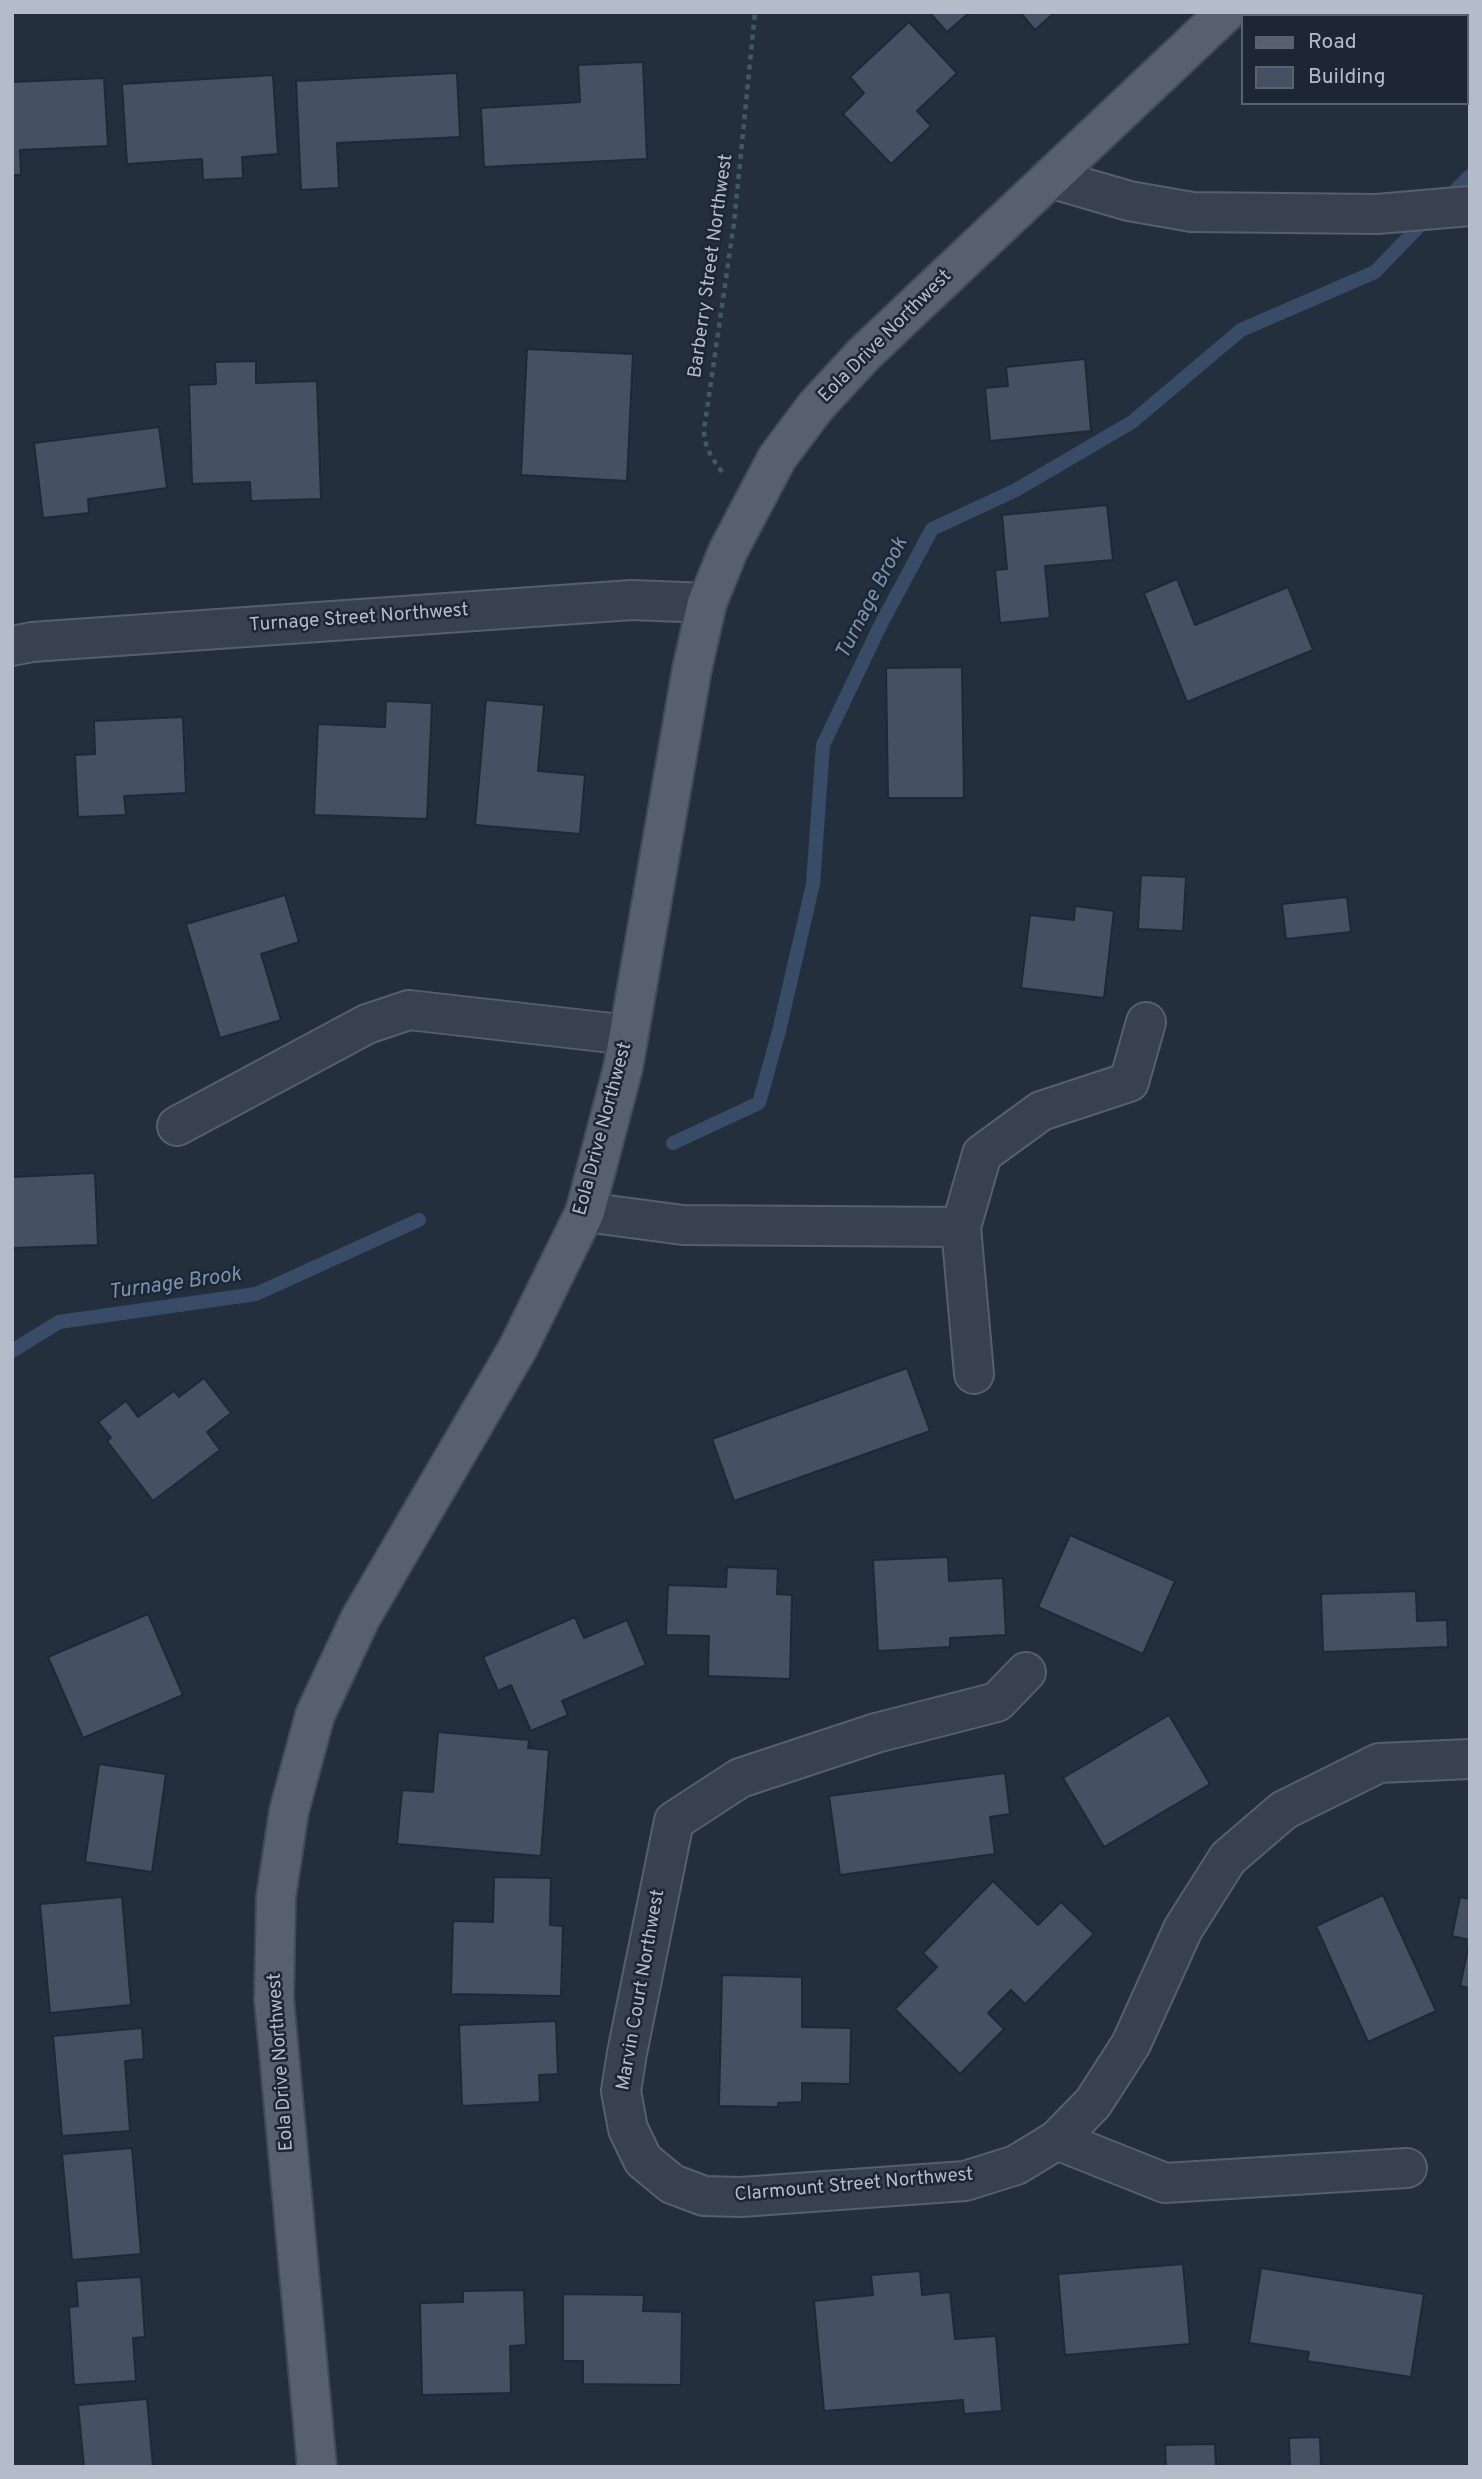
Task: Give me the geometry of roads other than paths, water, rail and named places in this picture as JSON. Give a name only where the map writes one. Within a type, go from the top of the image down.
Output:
[{"type":"main road","name":"Eola Drive Northwest","points":[[317,2467],[274,1999],[276,1896],[289,1811],[315,1715],[360,1619],[518,1348],[585,1212],[614,1105],[629,1035],[690,683],[707,603],[749,510],[777,458],[816,406],[863,354],[1226,12]]},
{"type":"street","points":[[1050,178],[1129,201],[1192,212],[1377,214],[1470,206]]},
{"type":"street","name":"Turnage Street Northwest","points":[[12,646],[45,641],[632,600],[707,603]]},
{"type":"street","points":[[177,1126],[367,1024],[409,1010],[629,1035]]},
{"type":"street","points":[[974,1374],[961,1227],[982,1154],[1041,1111],[1129,1082],[1146,1022]]},
{"type":"street","points":[[585,1212],[683,1225],[961,1227]]},
{"type":"street","name":"Marvin Court Northwest","points":[[673,2184],[643,2160],[628,2129],[621,2091],[674,1821],[740,1778],[876,1733],[996,1702],[1026,1671]]},
{"type":"street","name":"Clarmount Street Northwest","points":[[673,2184],[704,2196],[741,2197],[965,2181],[1016,2165],[1057,2140],[1093,2103],[1131,2044],[1182,1929],[1228,1858],[1284,1810],[1379,1763],[1470,1759]]},
{"type":"street","points":[[1057,2140],[1165,2183],[1407,2168]]},
{"type":"waterway","name":"Turnage Brook","points":[[1446,200],[1470,176]]},
{"type":"waterway","name":"Turnage Brook","points":[[673,1143],[759,1103],[779,1031],[813,884],[823,745],[882,622],[932,529],[1016,490],[1132,422],[1241,330],[1375,272],[1429,216]]},
{"type":"waterway","name":"Turnage Brook","points":[[12,1351],[59,1322],[256,1294],[419,1220]]}]
